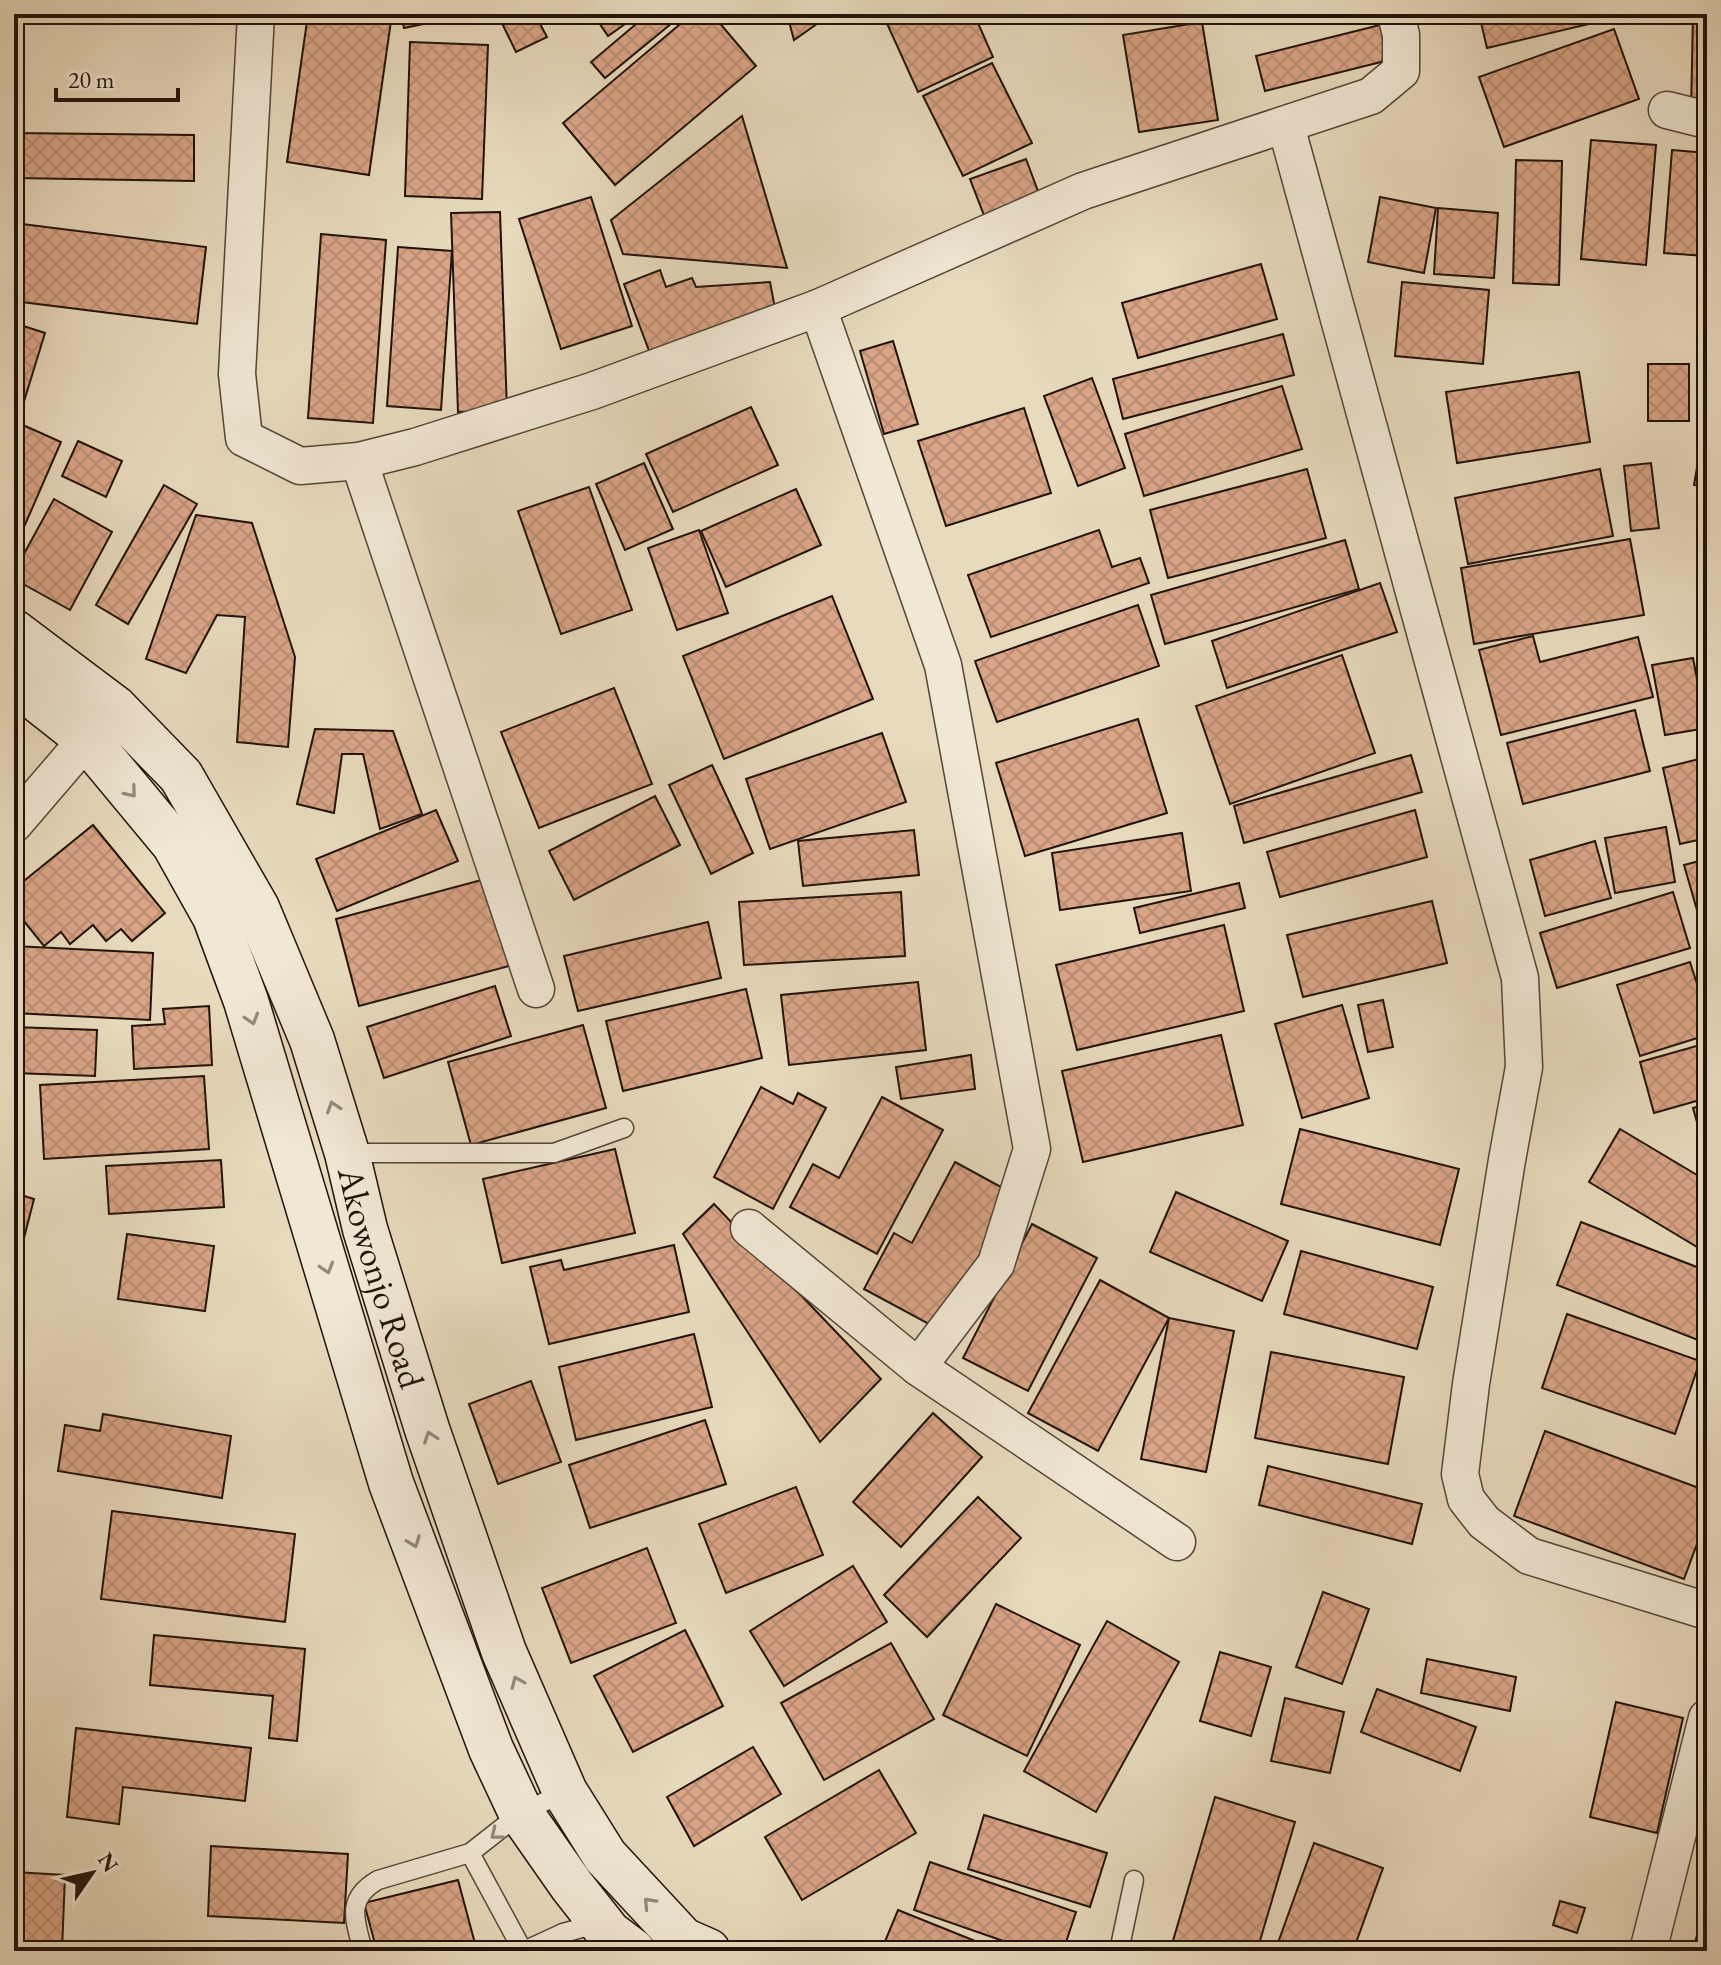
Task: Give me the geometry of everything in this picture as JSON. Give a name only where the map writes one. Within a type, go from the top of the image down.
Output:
[{"type":"main road","name":"Akowonjo Road","points":[[14,632],[101,723],[215,917],[246,1001],[391,1483],[491,1749],[521,1813],[609,1933],[633,1951]]},
{"type":"main road","name":"Akowonjo Road","points":[[14,681],[101,723],[181,776],[257,908],[312,1040],[347,1153],[365,1229],[437,1459],[504,1652],[565,1792],[605,1856],[683,1940],[708,1951]]},
{"type":"street","points":[[256,14],[237,374],[244,438],[300,466],[359,461],[415,447],[592,391],[818,308],[1083,191],[1371,96],[1401,71],[1401,35],[1396,14]]},
{"type":"street","points":[[1667,110],[1707,120]]},
{"type":"street","points":[[1286,126],[1520,978],[1524,1067],[1471,1384],[1460,1474],[1466,1499],[1484,1522],[1529,1556],[1707,1611]]},
{"type":"street","points":[[818,308],[943,665],[1032,1149],[996,1264],[918,1367]]},
{"type":"street","points":[[359,461],[536,989]]},
{"type":"street","points":[[14,824],[101,723]]},
{"type":"street","points":[[749,1228],[918,1367],[1177,1542]]},
{"type":"street","points":[[1648,1951],[1707,1718]]},
{"type":"lane","points":[[347,1153],[554,1153],[624,1128]]},
{"type":"lane","points":[[363,1951],[354,1915],[360,1893],[378,1880],[470,1853],[521,1813],[565,1792]]},
{"type":"lane","points":[[470,1853],[523,1951],[563,1933],[601,1922]]},
{"type":"lane","points":[[1119,1951],[1134,1880]]},
{"type":"building","points":[[308,14],[392,14],[369,175],[287,162]]},
{"type":"building","points":[[401,14],[472,14],[404,28]]},
{"type":"building","points":[[506,14],[535,14],[547,37],[516,52],[499,17]]},
{"type":"building","points":[[593,14],[639,14],[608,36]]},
{"type":"building","points":[[648,14],[683,14],[605,78],[591,62]]},
{"type":"building","points":[[692,14],[712,14],[756,66],[615,185],[563,123]]},
{"type":"building","points":[[787,14],[831,14],[794,40]]},
{"type":"building","points":[[890,14],[974,14],[993,57],[918,92],[884,17]]},
{"type":"building","points":[[1479,14],[1623,14],[1623,16],[1487,48]]},
{"type":"building","points":[[1693,14],[1707,14],[1707,114],[1691,113]]},
{"type":"building","points":[[1202,22],[1218,120],[1139,132],[1123,35]]},
{"type":"building","points":[[1380,25],[1389,60],[1265,91],[1256,56]]},
{"type":"building","points":[[1614,29],[1639,99],[1504,147],[1479,77]]},
{"type":"building","points":[[410,42],[488,45],[482,199],[405,196]]},
{"type":"building","points":[[992,63],[1032,143],[963,176],[923,96]]},
{"type":"building","points":[[742,116],[787,268],[623,254],[611,220]]},
{"type":"building","points":[[14,133],[194,135],[194,181],[14,178]]},
{"type":"building","points":[[1591,140],[1656,145],[1646,265],[1581,259]]},
{"type":"building","points":[[1672,150],[1707,153],[1705,256],[1664,253]]},
{"type":"building","points":[[1026,159],[1042,202],[987,223],[970,179]]},
{"type":"building","points":[[1516,160],[1562,161],[1559,285],[1513,283]]},
{"type":"building","points":[[591,197],[632,326],[561,349],[519,219]]},
{"type":"building","points":[[1380,197],[1436,208],[1424,273],[1368,262]]},
{"type":"building","points":[[1438,208],[1498,213],[1494,278],[1434,274]]},
{"type":"building","points":[[500,212],[507,410],[458,412],[451,213]]},
{"type":"building","points":[[14,223],[206,247],[197,324],[14,301]]},
{"type":"building","points":[[321,234],[386,240],[373,423],[308,418]]},
{"type":"building","points":[[398,247],[452,251],[441,410],[387,406]]},
{"type":"building","points":[[1707,263],[1707,314],[1700,313]]},
{"type":"building","points":[[1261,264],[1277,319],[1138,358],[1122,303]]},
{"type":"building","points":[[660,270],[666,287],[692,278],[696,287],[770,282],[777,319],[654,364],[624,284]]},
{"type":"building","points":[[1402,282],[1489,290],[1483,364],[1395,356]]},
{"type":"building","points":[[14,323],[45,333],[22,408],[14,405]]},
{"type":"building","points":[[1283,334],[1294,375],[1123,419],[1113,379]]},
{"type":"building","points":[[893,341],[918,424],[884,434],[860,351]]},
{"type":"building","points":[[1648,364],[1689,364],[1689,421],[1648,421]]},
{"type":"building","points":[[1579,372],[1590,442],[1457,463],[1446,392]]},
{"type":"building","points":[[1092,378],[1125,468],[1078,486],[1044,396]]},
{"type":"building","points":[[1282,386],[1302,449],[1144,496],[1125,434]]},
{"type":"building","points":[[751,407],[778,465],[673,512],[646,454]]},
{"type":"building","points":[[1024,408],[1051,493],[946,526],[918,441]]},
{"type":"building","points":[[1707,409],[1707,487],[1694,485]]},
{"type":"building","points":[[14,421],[61,442],[14,550]]},
{"type":"building","points":[[78,441],[122,461],[106,497],[62,476]]},
{"type":"building","points":[[644,463],[673,529],[625,550],[596,484]]},
{"type":"building","points":[[1651,463],[1659,528],[1631,531],[1624,466]]},
{"type":"building","points":[[1307,469],[1326,538],[1168,578],[1150,510]]},
{"type":"building","points":[[1600,469],[1613,536],[1468,564],[1455,498]]},
{"type":"building","points":[[164,485],[197,504],[128,624],[96,605]]},
{"type":"building","points":[[589,487],[632,610],[561,634],[518,511]]},
{"type":"building","points":[[796,489],[821,545],[726,587],[701,531]]},
{"type":"building","points":[[54,499],[112,532],[70,610],[14,579],[14,572]]},
{"type":"building","points":[[196,515],[252,523],[295,657],[288,747],[237,742],[245,617],[217,615],[186,673],[146,659]]},
{"type":"building","points":[[699,530],[728,613],[677,630],[648,548]]},
{"type":"building","points":[[1099,530],[1112,567],[1140,558],[1149,583],[991,637],[968,575]]},
{"type":"building","points":[[1630,539],[1644,615],[1474,644],[1461,568]]},
{"type":"building","points":[[1345,540],[1359,589],[1165,644],[1151,595]]},
{"type":"building","points":[[1380,583],[1397,632],[1227,688],[1212,641]]},
{"type":"building","points":[[832,596],[873,699],[724,759],[683,656]]},
{"type":"building","points":[[1138,605],[1159,666],[997,722],[975,661]]},
{"type":"building","points":[[1533,636],[1540,662],[1638,637],[1653,697],[1501,735],[1479,650]]},
{"type":"building","points":[[1342,655],[1375,753],[1230,804],[1196,706]]},
{"type":"building","points":[[1693,658],[1698,684],[1707,682],[1707,728],[1665,735],[1652,665]]},
{"type":"building","points":[[614,688],[652,784],[539,828],[501,732]]},
{"type":"building","points":[[1635,710],[1650,771],[1523,804],[1507,743]]},
{"type":"building","points":[[1138,719],[1167,813],[1025,856],[996,763]]},
{"type":"building","points":[[315,729],[393,731],[422,814],[380,829],[363,754],[342,754],[334,813],[297,804]]},
{"type":"building","points":[[882,733],[906,802],[770,849],[746,779]]},
{"type":"building","points":[[1411,755],[1422,792],[1244,843],[1234,806]]},
{"type":"building","points":[[1707,757],[1707,838],[1680,844],[1663,768]]},
{"type":"building","points":[[712,765],[753,853],[711,874],[669,785]]},
{"type":"building","points":[[655,796],[680,845],[574,900],[549,851]]},
{"type":"building","points":[[436,810],[458,861],[337,911],[316,859]]},
{"type":"building","points":[[1415,810],[1427,857],[1280,897],[1267,852]]},
{"type":"building","points":[[93,825],[165,913],[132,941],[121,929],[106,941],[93,925],[70,944],[61,932],[44,946],[14,909],[14,889]]},
{"type":"building","points":[[1666,827],[1675,882],[1615,893],[1605,838]]},
{"type":"building","points":[[914,830],[919,875],[803,886],[798,841]]},
{"type":"building","points":[[1182,833],[1191,891],[1060,910],[1052,853]]},
{"type":"building","points":[[1595,841],[1611,898],[1545,916],[1530,860]]},
{"type":"building","points":[[1707,859],[1707,945],[1684,865]]},
{"type":"building","points":[[489,878],[513,965],[359,1006],[336,919]]},
{"type":"building","points":[[1239,883],[1245,908],[1140,933],[1134,908]]},
{"type":"building","points":[[901,892],[905,956],[744,965],[739,902]]},
{"type":"building","points":[[1673,892],[1690,948],[1557,988],[1540,933]]},
{"type":"building","points":[[1432,901],[1447,963],[1303,997],[1287,935]]},
{"type":"building","points":[[708,922],[721,978],[578,1011],[564,956]]},
{"type":"building","points":[[1224,925],[1244,1011],[1077,1050],[1056,965]]},
{"type":"building","points":[[14,946],[153,953],[150,1020],[14,1013]]},
{"type":"building","points":[[1690,962],[1707,1015],[1707,1035],[1640,1056],[1617,985]]},
{"type":"building","points":[[918,982],[926,1050],[789,1065],[781,995]]},
{"type":"building","points":[[495,986],[511,1036],[384,1078],[367,1027]]},
{"type":"building","points":[[746,989],[762,1058],[623,1091],[606,1021]]},
{"type":"building","points":[[1383,1000],[1393,1047],[1368,1052],[1358,1005]]},
{"type":"building","points":[[1342,1005],[1369,1098],[1302,1118],[1275,1024]]},
{"type":"building","points":[[209,1006],[212,1065],[134,1069],[132,1026],[165,1024],[163,1009]]},
{"type":"building","points":[[583,1025],[606,1108],[471,1145],[448,1062]]},
{"type":"building","points":[[14,1027],[97,1030],[95,1076],[14,1073]]},
{"type":"building","points":[[1221,1035],[1243,1125],[1083,1162],[1062,1071]]},
{"type":"building","points":[[1707,1043],[1707,1098],[1654,1113],[1640,1062]]},
{"type":"building","points":[[971,1055],[975,1089],[901,1099],[896,1067]]},
{"type":"building","points":[[204,1076],[209,1149],[44,1159],[40,1085]]},
{"type":"building","points":[[761,1087],[793,1104],[798,1093],[826,1108],[773,1209],[714,1177]]},
{"type":"building","points":[[882,1097],[943,1130],[877,1254],[790,1207],[813,1164],[839,1178]]},
{"type":"building","points":[[1707,1104],[1707,1158],[1693,1108]]},
{"type":"building","points":[[1300,1129],[1459,1169],[1440,1245],[1281,1204]]},
{"type":"building","points":[[1620,1129],[1707,1181],[1707,1253],[1589,1182]]},
{"type":"building","points":[[615,1149],[635,1233],[502,1263],[483,1179]]},
{"type":"building","points":[[221,1160],[224,1207],[109,1214],[106,1166]]},
{"type":"building","points":[[955,1162],[1012,1193],[940,1330],[864,1289],[894,1233],[912,1243]]},
{"type":"building","points":[[1176,1192],[1288,1241],[1262,1301],[1150,1252]]},
{"type":"building","points":[[14,1193],[34,1199],[14,1277]]},
{"type":"building","points":[[714,1204],[881,1379],[820,1442],[683,1234]]},
{"type":"building","points":[[1581,1222],[1707,1271],[1707,1332],[1703,1342],[1557,1285]]},
{"type":"building","points":[[1032,1224],[1097,1258],[1028,1391],[963,1358]]},
{"type":"building","points":[[127,1234],[214,1246],[205,1311],[118,1299]]},
{"type":"building","points":[[674,1245],[689,1312],[549,1344],[530,1267],[561,1260],[564,1270]]},
{"type":"building","points":[[1301,1251],[1433,1287],[1417,1349],[1284,1314]]},
{"type":"building","points":[[1100,1280],[1169,1318],[1098,1451],[1028,1413]]},
{"type":"building","points":[[1567,1314],[1700,1361],[1675,1434],[1542,1388]]},
{"type":"building","points":[[1169,1318],[1234,1331],[1206,1472],[1141,1459]]},
{"type":"building","points":[[694,1334],[712,1407],[576,1440],[559,1367]]},
{"type":"building","points":[[1271,1352],[1404,1377],[1388,1464],[1255,1438]]},
{"type":"building","points":[[531,1381],[561,1462],[498,1484],[469,1404]]},
{"type":"building","points":[[933,1413],[982,1457],[901,1547],[853,1502]]},
{"type":"building","points":[[103,1414],[231,1436],[222,1498],[58,1471],[65,1425],[100,1431]]},
{"type":"building","points":[[705,1420],[726,1484],[590,1528],[569,1465]]},
{"type":"building","points":[[1545,1431],[1707,1491],[1707,1517],[1684,1579],[1514,1516]]},
{"type":"building","points":[[1268,1466],[1422,1504],[1412,1544],[1259,1505]]},
{"type":"building","points":[[796,1487],[823,1555],[726,1593],[699,1524]]},
{"type":"building","points":[[978,1497],[1021,1538],[927,1637],[884,1595]]},
{"type":"building","points":[[112,1511],[295,1534],[285,1622],[101,1599]]},
{"type":"building","points":[[647,1548],[676,1623],[571,1663],[542,1588]]},
{"type":"building","points":[[853,1566],[887,1622],[784,1686],[750,1631]]},
{"type":"building","points":[[1323,1592],[1369,1609],[1342,1684],[1296,1667]]},
{"type":"building","points":[[996,1604],[1080,1645],[1027,1756],[943,1715]]},
{"type":"building","points":[[1107,1621],[1179,1662],[1096,1812],[1024,1771]]},
{"type":"building","points":[[685,1630],[723,1706],[633,1752],[594,1676]]},
{"type":"building","points":[[154,1635],[305,1649],[297,1741],[269,1738],[273,1696],[150,1685]]},
{"type":"building","points":[[891,1643],[934,1719],[824,1780],[781,1703]]},
{"type":"building","points":[[1220,1652],[1271,1667],[1251,1736],[1200,1721]]},
{"type":"building","points":[[1427,1659],[1516,1677],[1510,1711],[1421,1693]]},
{"type":"building","points":[[1377,1689],[1476,1727],[1460,1771],[1361,1732]]},
{"type":"building","points":[[1285,1698],[1344,1712],[1330,1773],[1271,1761]]},
{"type":"building","points":[[1616,1702],[1683,1718],[1657,1833],[1590,1817]]},
{"type":"building","points":[[76,1728],[251,1748],[245,1801],[123,1787],[119,1824],[67,1817]]},
{"type":"building","points":[[753,1747],[781,1794],[694,1846],[667,1797]]},
{"type":"building","points":[[879,1770],[916,1833],[802,1900],[765,1837]]},
{"type":"building","points":[[1215,1797],[1295,1822],[1257,1951],[1170,1951]]},
{"type":"building","points":[[984,1815],[1107,1853],[1090,1907],[968,1869]]},
{"type":"building","points":[[1314,1843],[1383,1868],[1353,1951],[1275,1951]]},
{"type":"building","points":[[211,1846],[348,1854],[344,1923],[208,1916]]},
{"type":"building","points":[[930,1862],[1076,1912],[1063,1951],[1032,1951],[914,1910]]},
{"type":"building","points":[[14,1872],[65,1875],[62,1951],[14,1951]]},
{"type":"building","points":[[458,1880],[477,1951],[377,1951],[364,1903]]},
{"type":"building","points":[[1707,1895],[1707,1951],[1693,1951]]},
{"type":"building","points":[[1560,1901],[1585,1908],[1577,1933],[1553,1925]]},
{"type":"building","points":[[898,1910],[1000,1951],[881,1951]]}]
